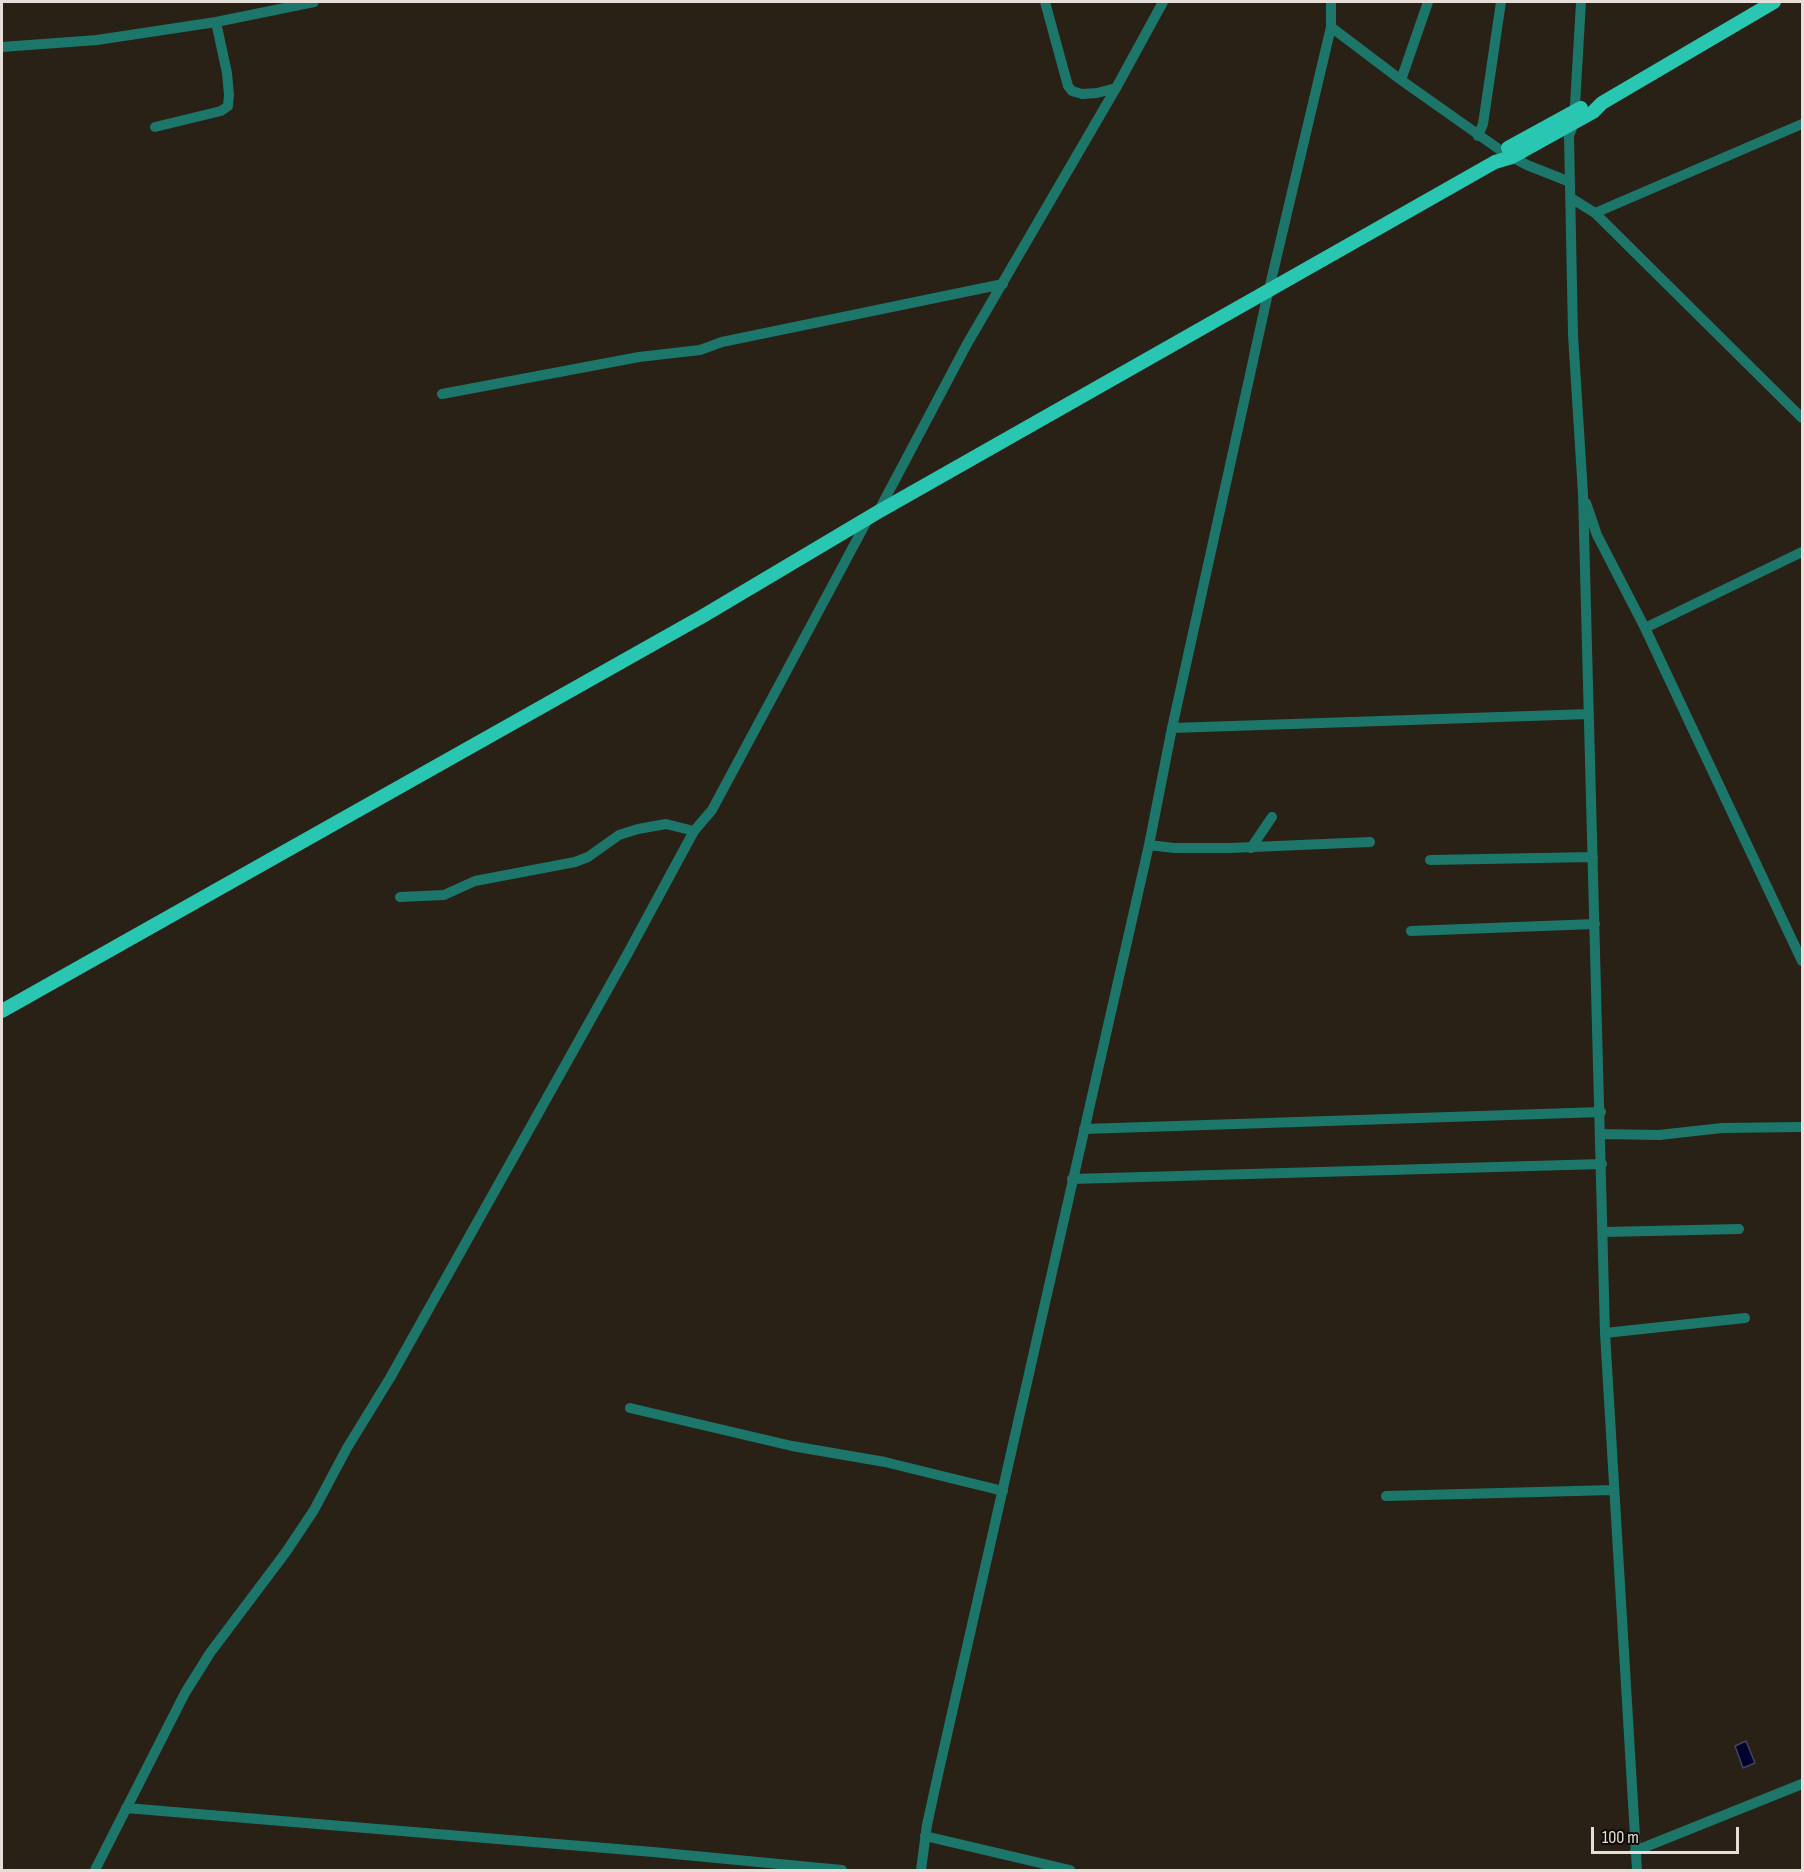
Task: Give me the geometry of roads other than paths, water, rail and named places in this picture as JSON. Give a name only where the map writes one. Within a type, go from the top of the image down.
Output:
[{"type":"main road","points":[[2,1011],[703,616],[873,516],[1503,157],[1561,130],[1589,104],[1602,103],[1774,2]]},
{"type":"street","points":[[2,47],[97,40],[216,22],[314,2]]},
{"type":"street","points":[[1045,2],[1068,86],[1072,91],[1082,94],[1097,93],[1116,88]]},
{"type":"street","points":[[95,1870],[185,1693],[210,1653],[286,1552],[314,1510],[599,1005],[694,831],[712,810],[967,344],[1116,88],[1163,2]]},
{"type":"street","points":[[921,1870],[925,1836],[1149,845],[1172,728],[1268,291],[1331,27],[1331,2]]},
{"type":"street","points":[[1401,80],[1428,2]]},
{"type":"street","points":[[1478,136],[1483,124],[1501,2]]},
{"type":"street","points":[[1581,2],[1574,117],[1561,130],[1571,198],[1573,335],[1583,494],[1605,1333],[1637,1870]]},
{"type":"street","points":[[154,127],[221,111],[228,106],[227,73],[216,22]]},
{"type":"street","points":[[1331,27],[1503,157],[1570,182]]},
{"type":"street","points":[[1594,213],[1803,124]]},
{"type":"street","points":[[1571,198],[1594,213],[1803,418]]},
{"type":"street","points":[[442,394],[639,357],[700,350],[722,342],[1003,284]]},
{"type":"street","points":[[1583,494],[1597,535],[1646,628],[1803,961]]},
{"type":"street","points":[[1646,628],[1803,552]]},
{"type":"street","points":[[1172,728],[1588,714]]},
{"type":"street","points":[[1251,848],[1272,817]]},
{"type":"street","points":[[400,897],[444,895],[475,881],[575,862],[619,835],[638,829],[666,824],[694,831]]},
{"type":"street","points":[[1149,845],[1174,848],[1251,848],[1370,842]]},
{"type":"street","points":[[1430,860],[1593,857]]},
{"type":"street","points":[[1411,931],[1595,924]]},
{"type":"street","points":[[1084,1129],[1601,1112]]},
{"type":"street","points":[[1601,1134],[1659,1135],[1722,1128],[1803,1127]]},
{"type":"street","points":[[1072,1179],[1602,1164]]},
{"type":"street","points":[[1604,1232],[1739,1229]]},
{"type":"street","points":[[1605,1333],[1745,1318]]},
{"type":"street","points":[[630,1408],[792,1446],[885,1462],[1003,1491]]},
{"type":"street","points":[[1386,1497],[1614,1490]]},
{"type":"street","points":[[1635,1851],[1803,1784]]},
{"type":"street","points":[[126,1808],[842,1870]]},
{"type":"street","points":[[925,1836],[1070,1870]]},
{"type":"water","points":[[1746,1741],[1755,1763],[1743,1768],[1735,1746]]}]
